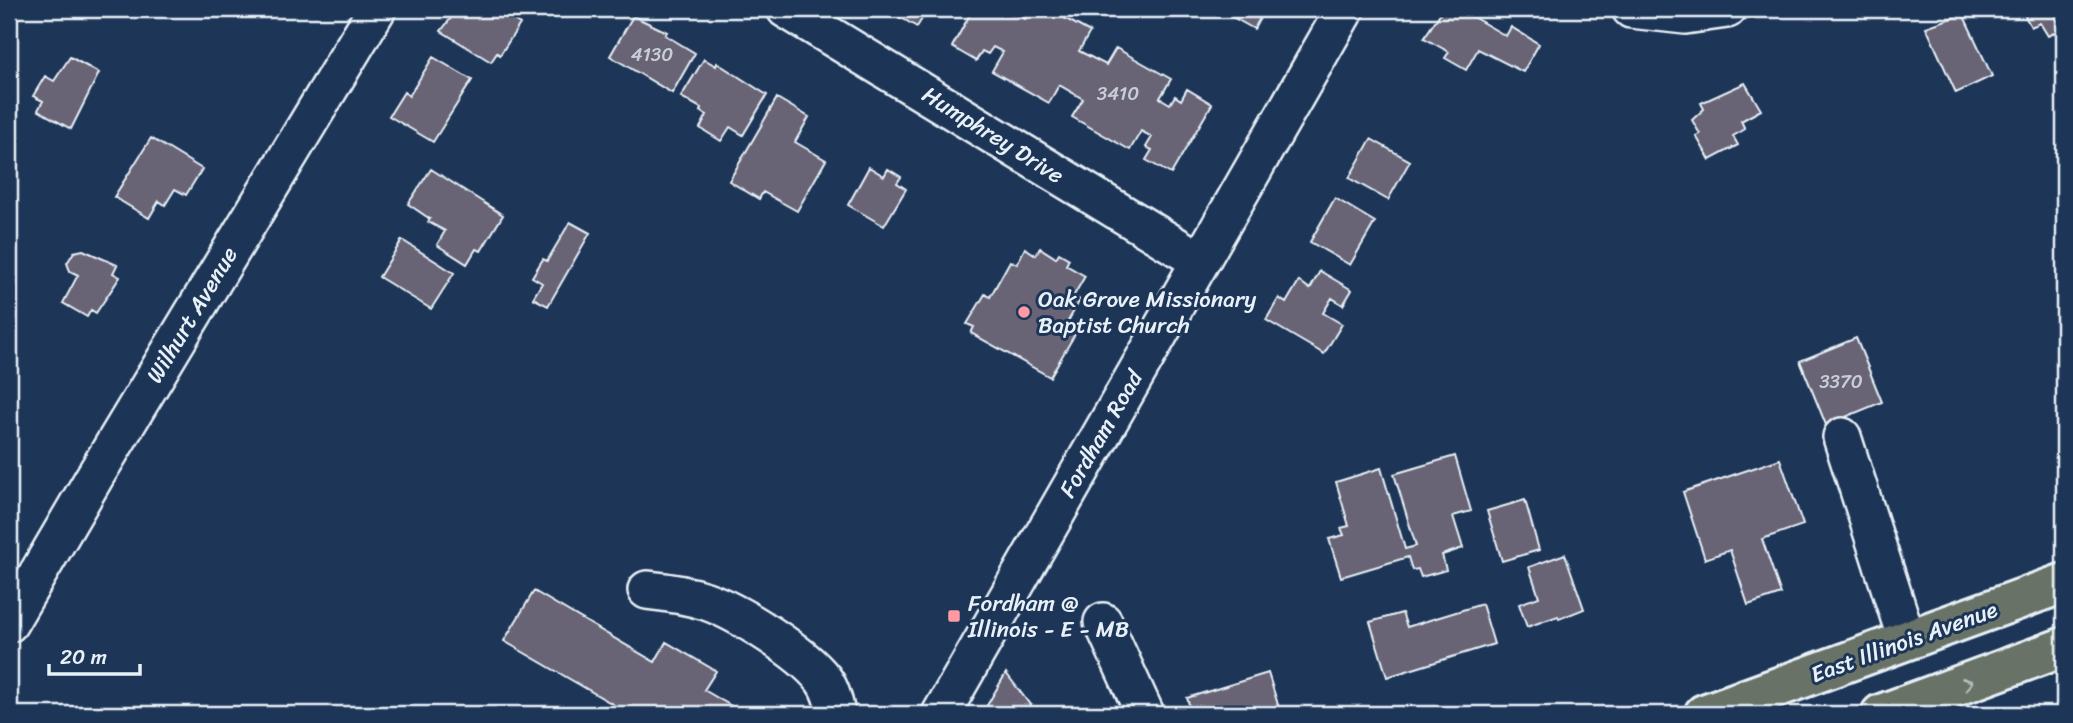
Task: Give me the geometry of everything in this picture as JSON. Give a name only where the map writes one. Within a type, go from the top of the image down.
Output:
[{"type":"main road","name":"East Illinois Avenue","points":[[1704,714],[1748,707],[1907,640],[2064,583]]},
{"type":"main road","points":[[1881,714],[2064,648]]},
{"type":"street","name":"Wilhurt Avenue","points":[[9,623],[377,9]]},
{"type":"street","name":"Humphrey Drive","points":[[786,9],[1200,261]]},
{"type":"street","name":"Fordham Road","points":[[941,714],[1345,9]]},
{"type":"street","points":[[1631,9],[1685,15],[1727,9]]},
{"type":"street","points":[[1842,437],[1907,640]]},
{"type":"street","points":[[647,590],[706,601],[793,651],[824,680],[836,714]]},
{"type":"street","points":[[1103,622],[1145,714]]},
{"type":"building","points":[[458,9],[496,9],[520,24],[500,55],[497,53],[491,62],[441,31]]},
{"type":"building","points":[[886,9],[928,9],[917,27]]},
{"type":"building","points":[[973,9],[1015,9],[1013,12],[1025,19],[1031,9],[1048,9],[1090,32],[1079,51],[1106,65],[1116,48],[1171,79],[1160,98],[1170,104],[1175,96],[1181,100],[1187,89],[1212,104],[1171,174],[1146,160],[1152,150],[1146,147],[1152,137],[1141,131],[1130,150],[1072,117],[1083,99],[1059,85],[1049,103],[992,71],[1003,52],[993,47],[988,54],[982,51],[976,61],[952,47]]},
{"type":"building","points":[[1218,9],[1265,9],[1254,29]]},
{"type":"building","points":[[1443,9],[1459,9],[1506,36],[1511,27],[1539,44],[1523,72],[1478,49],[1466,70],[1445,58],[1449,52],[1424,38]]},
{"type":"building","points":[[2021,9],[2062,9],[2064,12],[2055,17],[2062,29],[2048,36],[2040,23],[2031,27]]},
{"type":"building","points":[[1963,14],[1992,76],[1956,93],[1926,27]]},
{"type":"building","points":[[633,16],[667,32],[665,35],[695,53],[672,93],[610,56]]},
{"type":"building","points":[[70,57],[99,73],[71,129],[38,110],[43,101],[33,96],[45,76],[54,81]]},
{"type":"building","points":[[433,57],[472,80],[433,142],[389,116],[404,92],[409,96]]},
{"type":"building","points":[[704,59],[716,66],[717,63],[767,95],[743,135],[730,127],[721,141],[700,128],[707,115],[700,111],[701,108],[681,97]]},
{"type":"building","points":[[1745,83],[1761,110],[1741,121],[1745,129],[1733,136],[1738,145],[1710,160],[1696,136],[1700,134],[1692,120],[1704,109],[1701,103]]},
{"type":"building","points":[[777,98],[809,117],[795,142],[826,160],[797,211],[763,192],[759,199],[729,181]]},
{"type":"building","points":[[151,138],[202,169],[186,195],[175,189],[165,205],[159,201],[149,218],[114,197]]},
{"type":"building","points":[[1371,139],[1410,161],[1388,200],[1349,178]]},
{"type":"building","points":[[869,167],[884,176],[888,169],[901,177],[897,183],[906,189],[884,226],[848,205]]},
{"type":"building","points":[[431,169],[503,215],[481,251],[476,249],[467,264],[437,245],[445,231],[428,222],[430,219],[408,204]]},
{"type":"building","points":[[1335,198],[1375,222],[1350,265],[1310,242]]},
{"type":"building","points":[[570,222],[590,233],[548,306],[533,298],[542,283],[532,277],[543,259],[547,261]]},
{"type":"building","points":[[402,240],[454,273],[431,309],[379,277]]},
{"type":"building","name":"Oak Grove Missionary Baptist Church","points":[[1025,248],[1036,255],[1040,248],[1056,258],[1059,253],[1069,259],[1066,265],[1085,276],[1073,297],[1080,300],[1067,323],[1078,329],[1050,377],[971,333],[974,327],[967,324],[985,294],[990,297],[1010,261],[1017,264]]},
{"type":"building","points":[[83,250],[117,265],[113,273],[120,277],[96,313],[91,310],[87,317],[63,303],[78,275],[70,271],[67,263],[74,252]]},
{"type":"building","points":[[1320,271],[1352,290],[1343,305],[1332,298],[1323,313],[1342,324],[1324,354],[1266,320],[1279,298],[1286,303],[1299,281],[1310,289]]},
{"type":"building","points":[[1856,338],[1882,402],[1826,425],[1800,361]]},
{"type":"building","points":[[1455,456],[1471,511],[1453,516],[1463,548],[1442,555],[1446,570],[1421,577],[1418,569],[1412,570],[1408,557],[1341,577],[1329,539],[1344,535],[1341,528],[1349,526],[1336,482],[1381,468],[1405,549],[1416,546],[1394,474]]},
{"type":"building","points":[[1780,459],[1803,525],[1762,539],[1781,594],[1748,605],[1730,550],[1705,559],[1683,492]]},
{"type":"building","points":[[1525,500],[1539,550],[1502,561],[1487,511]]},
{"type":"building","points":[[1565,554],[1584,609],[1527,627],[1519,604],[1539,597],[1529,567]]},
{"type":"building","points":[[534,591],[655,662],[666,642],[716,671],[704,690],[745,714],[630,714],[504,641]]},
{"type":"building","points":[[1482,604],[1494,644],[1387,677],[1370,622],[1402,613],[1407,627]]},
{"type":"building","points":[[1006,673],[1037,714],[982,714]]},
{"type":"building","points":[[1268,673],[1281,714],[1192,714],[1187,698]]},
{"type":"place","name":"Oak Grove Missionary Baptist Church","points":[[1024,312]]},
{"type":"place","name":"Fordham @ Illinois - E - MB","points":[[954,616]]}]
